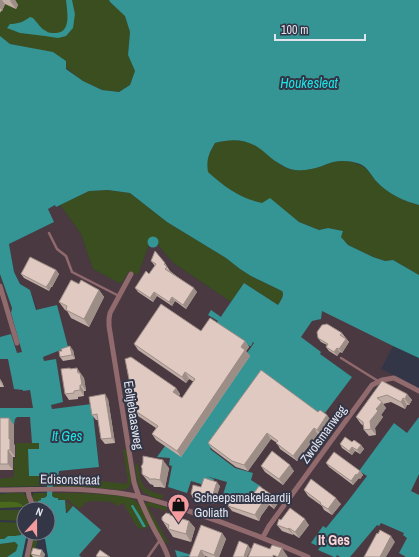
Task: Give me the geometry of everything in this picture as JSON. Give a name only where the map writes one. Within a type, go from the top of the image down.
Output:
[{"type":"street","name":"Eeltjebaasweg","points":[[131,274],[110,313],[109,326],[134,482],[138,496],[167,551],[168,557]]},
{"type":"street","points":[[0,286],[1,296],[17,343]]},
{"type":"street","points":[[378,382],[394,378],[419,390]]},
{"type":"street","name":"Zwolsmanweg","points":[[263,538],[269,526],[372,385],[378,382]]},
{"type":"street","name":"Edisonstraat","points":[[0,490],[89,490],[138,496],[209,517],[308,557]]},
{"type":"street","points":[[28,490],[31,501]]},
{"type":"street","points":[[27,557],[30,541]]},
{"type":"lane","points":[[49,233],[57,249],[66,256],[72,272],[119,296]]},
{"type":"lane","points":[[341,358],[378,382]]},
{"type":"lane","points":[[148,557],[160,540]]},
{"type":"shaded area","points":[[0,0],[109,0],[125,15],[130,32],[128,55],[135,71],[130,85],[119,92],[102,90],[83,81],[66,68],[66,61],[30,48],[10,44],[0,37]]},
{"type":"shaded area","points":[[228,140],[243,141],[254,144],[279,164],[289,169],[298,170],[314,168],[340,161],[363,166],[381,186],[391,193],[419,205],[419,275],[393,260],[385,261],[373,257],[348,245],[341,237],[343,231],[328,228],[319,230],[299,222],[270,199],[262,204],[254,202],[226,187],[207,172],[207,164],[208,157],[215,143]]},
{"type":"shaded area","points":[[108,190],[130,193],[167,222],[226,258],[251,276],[282,291],[283,296],[278,305],[244,283],[231,302],[175,264],[152,237],[149,239],[149,245],[138,275],[129,271],[121,284],[93,269],[81,234],[60,205],[89,191]]},
{"type":"shaded area","points":[[55,205],[56,207],[60,205],[81,234],[93,269],[121,284],[129,270],[138,275],[149,245],[158,245],[175,264],[231,302],[282,291],[393,346],[381,369],[419,388],[419,557],[81,557],[78,555],[81,552],[73,507],[66,513],[52,496],[53,482],[59,471],[99,467],[92,405],[52,409],[51,405],[63,402],[56,359],[44,361],[43,357],[57,305],[37,310],[30,290],[20,284],[14,272],[9,244],[54,222],[48,209]]},
{"type":"shaded area","points":[[0,269],[28,361],[43,444],[40,470],[0,485]]},
{"type":"shaded area","points":[[16,443],[39,443],[39,449],[28,449],[29,476],[39,476],[47,482],[47,486],[0,487],[0,479],[14,477]]},
{"type":"shaded area","points":[[123,449],[127,451],[131,480],[130,486],[126,489],[52,487],[53,482],[58,479],[92,480],[126,484],[128,481]]},
{"type":"shaded area","points":[[138,463],[143,485],[150,491],[163,495],[163,498],[160,499],[153,497],[140,488],[135,466]]},
{"type":"shaded area","points":[[24,493],[28,501],[0,502],[0,494]]},
{"type":"shaded area","points":[[34,493],[47,493],[47,496],[38,501],[34,501],[32,496]]},
{"type":"shaded area","points":[[52,493],[101,494],[131,498],[137,502],[142,509],[149,526],[143,529],[137,527],[123,503],[117,506],[112,502],[86,502],[79,509],[67,499],[66,501],[58,500],[58,498],[52,496]]},
{"type":"shaded area","points":[[66,501],[72,506],[67,513]]},
{"type":"shaded area","points":[[0,502],[16,503],[16,507],[0,508]]},
{"type":"shaded area","points":[[148,502],[166,507],[167,511],[148,507],[169,544],[163,541],[145,506]]},
{"type":"shaded area","points":[[0,510],[16,510],[16,521],[0,520]]},
{"type":"shaded area","points":[[0,522],[16,523],[16,536],[8,536],[4,539],[0,539]]},
{"type":"shaded area","points":[[32,541],[37,541],[34,557],[29,557]]},
{"type":"shaded area","points":[[15,542],[18,545],[16,551],[7,557],[0,557],[0,544]]},
{"type":"water","points":[[66,0],[72,0],[75,14],[73,28],[66,36],[58,38],[20,33],[7,28],[10,24],[16,24],[30,17],[49,33],[60,32],[64,30],[67,21]]},
{"type":"water","name":"Houkesleat","points":[[109,0],[419,0],[419,205],[391,193],[377,182],[365,167],[354,162],[336,161],[308,170],[292,169],[275,161],[256,146],[246,142],[231,140],[215,143],[207,164],[208,172],[226,187],[239,195],[262,203],[270,198],[299,222],[319,230],[328,228],[343,231],[341,237],[348,245],[385,261],[393,260],[419,275],[419,358],[322,311],[321,319],[312,321],[301,337],[321,352],[320,354],[352,377],[325,413],[233,418],[210,449],[235,468],[253,473],[251,480],[262,487],[252,500],[246,498],[243,505],[222,498],[227,482],[206,476],[214,479],[213,483],[204,485],[191,481],[187,493],[168,487],[172,466],[169,465],[170,458],[157,457],[165,446],[250,356],[247,353],[254,343],[253,342],[251,346],[249,346],[216,324],[218,321],[208,315],[211,310],[221,317],[244,283],[278,305],[283,293],[282,291],[251,276],[226,258],[167,222],[130,193],[108,190],[89,191],[56,207],[55,205],[48,209],[54,222],[9,244],[14,272],[20,284],[30,290],[36,310],[57,305],[68,347],[43,357],[44,361],[56,359],[63,402],[51,405],[52,409],[92,404],[99,467],[59,471],[58,479],[53,482],[52,496],[58,498],[58,500],[65,500],[66,513],[73,506],[101,530],[79,555],[81,557],[48,557],[45,541],[56,541],[56,501],[38,501],[47,496],[47,482],[40,479],[39,476],[29,476],[28,449],[39,449],[39,443],[32,443],[30,417],[17,417],[14,425],[0,425],[0,408],[33,408],[30,390],[23,391],[14,389],[8,359],[0,359],[0,337],[11,334],[17,353],[22,352],[11,313],[12,308],[0,274],[0,36],[10,44],[53,52],[66,61],[66,69],[83,81],[102,90],[119,92],[130,85],[135,71],[128,55],[130,32],[125,16]]},
{"type":"water","points":[[151,237],[155,237],[157,238],[157,246],[151,247],[148,244],[148,240]]},
{"type":"water","points":[[419,417],[419,474],[411,491],[419,495],[419,557],[406,557],[399,553],[407,538],[403,535],[404,533],[381,523],[379,526],[377,525],[350,557],[340,557],[337,555],[334,557],[318,550],[320,547],[311,543],[323,526],[326,528],[367,476],[359,471],[394,423],[407,433]]},
{"type":"water","points":[[132,505],[146,527],[143,527],[131,506]]},
{"type":"water","points":[[8,536],[16,536],[16,541],[25,541],[22,557],[7,557],[16,551],[18,545],[15,542],[0,544],[0,539],[4,539]]},
{"type":"water","points":[[175,550],[195,556],[177,557]]},
{"type":"building","points":[[155,251],[165,263],[164,264],[167,267],[165,269],[194,288],[183,305],[172,297],[169,302],[154,292],[150,298],[135,288],[146,271],[149,274],[156,264],[151,261]]},
{"type":"building","points":[[30,257],[56,270],[46,287],[21,274]]},
{"type":"building","points":[[71,280],[79,284],[81,280],[99,290],[84,319],[66,310],[67,306],[59,302]]},
{"type":"building","points":[[161,304],[201,331],[210,318],[245,341],[241,347],[245,350],[177,451],[152,434],[158,426],[134,410],[125,359],[131,357],[176,388],[173,392],[182,398],[195,379],[185,372],[182,377],[134,344]]},
{"type":"building","points":[[327,324],[342,333],[340,335],[346,339],[339,349],[337,348],[334,352],[326,347],[328,344],[318,338],[317,332],[322,325]]},
{"type":"building","points":[[70,346],[72,355],[60,357],[59,351],[62,351],[61,349]]},
{"type":"building","points":[[77,368],[78,373],[80,373],[82,385],[80,385],[80,390],[74,391],[74,393],[65,394],[61,369]]},
{"type":"building","points":[[261,370],[318,412],[320,410],[327,415],[317,430],[314,428],[293,456],[276,443],[278,441],[267,433],[244,465],[232,461],[208,443]]},
{"type":"building","points":[[382,381],[407,394],[405,399],[403,398],[401,402],[387,395],[377,398],[382,402],[376,409],[378,411],[370,421],[371,429],[364,430],[363,422],[356,417]]},
{"type":"building","points":[[105,394],[112,438],[101,439],[97,414],[92,415],[89,397]]},
{"type":"building","points":[[0,418],[9,418],[10,450],[8,450],[8,464],[0,464]]},
{"type":"building","points":[[345,437],[352,442],[354,440],[361,445],[357,450],[352,447],[349,451],[340,444]]},
{"type":"building","points":[[272,451],[290,465],[279,479],[261,466]]},
{"type":"building","points":[[334,452],[360,471],[351,481],[326,463]]},
{"type":"building","points":[[143,456],[163,460],[160,480],[149,479],[142,474],[141,467],[143,463]]},
{"type":"building","points":[[204,478],[217,482],[211,500],[191,494],[193,485],[201,487]]},
{"type":"building","points":[[311,479],[336,498],[328,509],[304,490]]},
{"type":"building","points":[[259,486],[275,497],[270,503],[265,499],[255,515],[228,506],[231,498],[247,503]]},
{"type":"building","points":[[290,508],[305,519],[295,532],[289,528],[288,529],[277,525],[279,519],[281,520]]},
{"type":"building","points":[[166,513],[189,521],[186,534],[168,529],[169,525],[162,520],[162,517]]},
{"type":"building","points":[[201,525],[222,533],[214,555],[201,550],[198,557],[189,557]]},
{"type":"building","points":[[380,530],[391,536],[380,557],[364,557],[377,533],[378,534]]},
{"type":"building","points":[[239,541],[248,545],[244,556],[246,557],[233,557]]},
{"type":"building","points":[[254,543],[270,549],[272,545],[282,548],[278,557],[273,555],[273,557],[248,557]]},
{"type":"building","points":[[33,548],[42,550],[40,556],[31,554]]},
{"type":"building","points":[[100,550],[110,557],[96,556]]},
{"type":"place","name":"Scheepsmakelaardij Goliath","points":[[179,524]]},
{"type":"district","name":"It Ges","points":[[334,540]]}]
